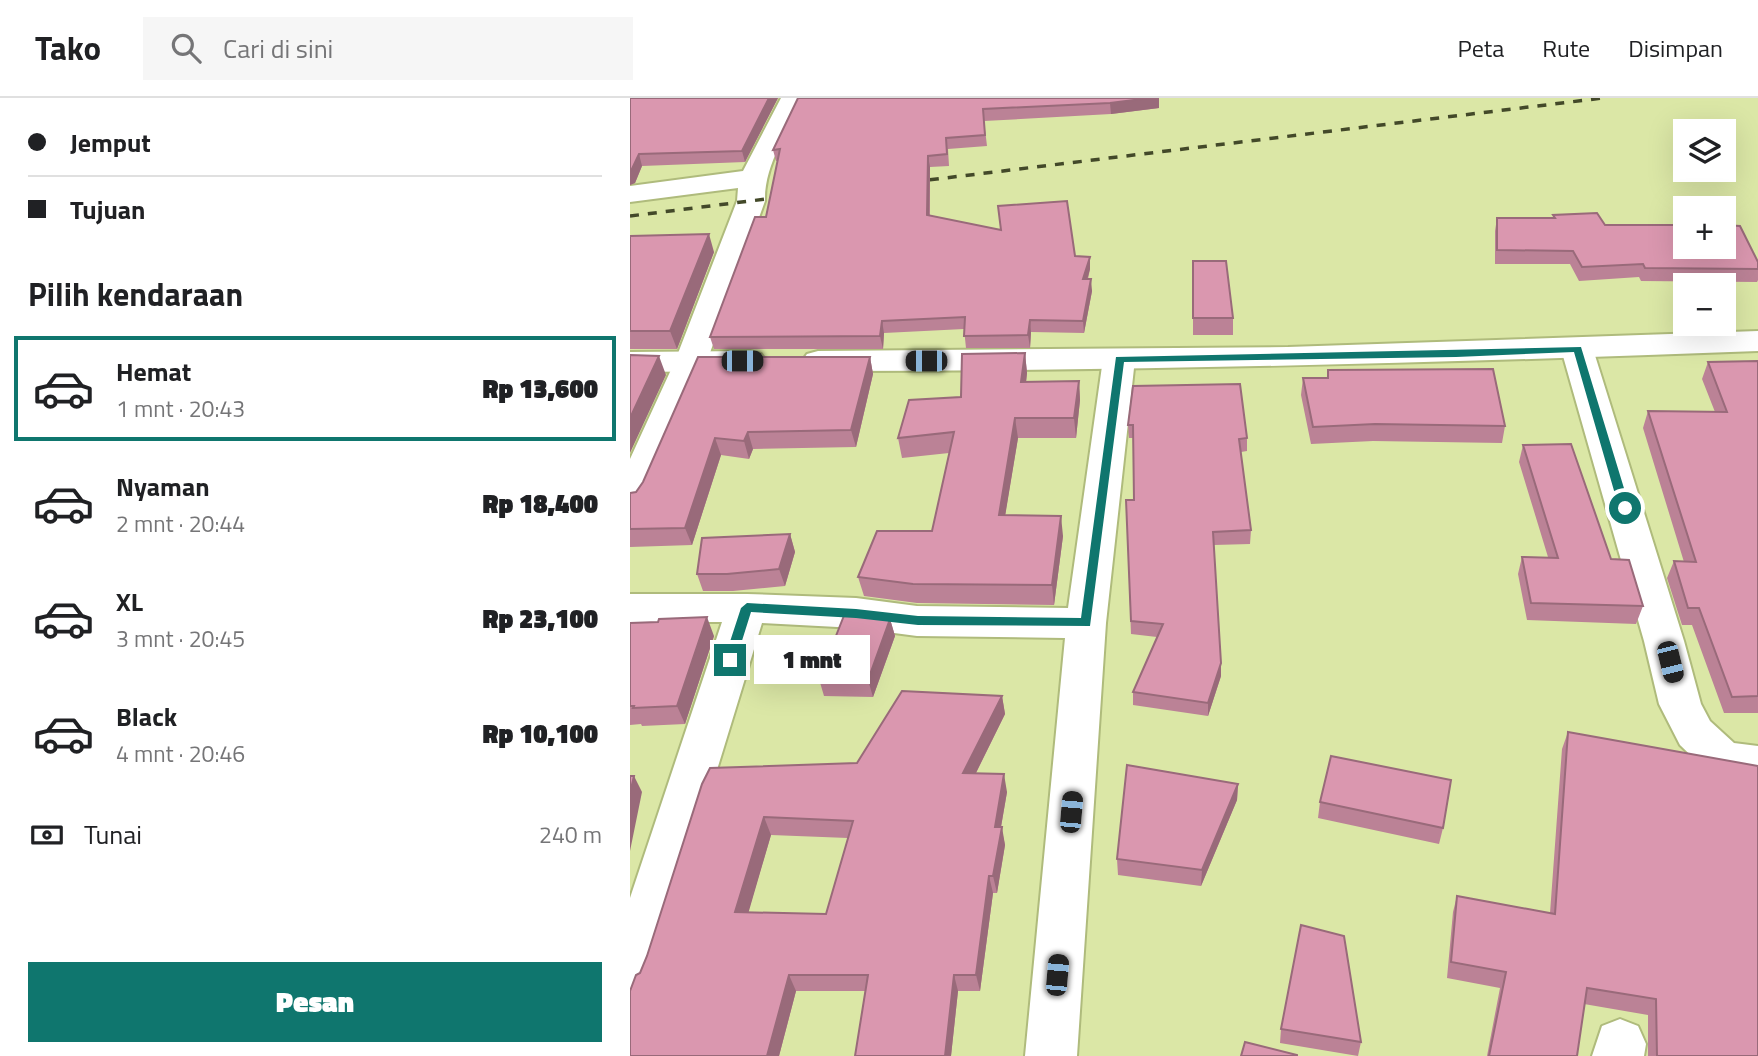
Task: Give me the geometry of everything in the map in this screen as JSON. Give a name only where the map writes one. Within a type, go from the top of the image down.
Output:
[{"type":"street","points":[[630,498],[691,361],[751,201],[750,192],[754,178],[793,98]]},
{"type":"street","points":[[630,194],[754,178]]},
{"type":"street","points":[[630,362],[1456,354],[1758,341]]},
{"type":"street","points":[[1577,349],[1664,641],[1680,704],[1695,733],[1723,758],[1758,764]]},
{"type":"street","points":[[1051,1056],[1086,623],[1119,359]]},
{"type":"street","points":[[630,608],[747,608],[856,613],[918,621],[1086,623]]},
{"type":"street","points":[[630,972],[747,608]]},
{"type":"building","points":[[630,98],[769,98],[742,151],[639,154],[630,171]]},
{"type":"building","points":[[798,98],[1150,98],[1110,103],[983,109],[985,135],[946,138],[947,154],[928,156],[927,215],[1001,230],[998,206],[1067,201],[1075,256],[1090,257],[1083,279],[1091,279],[1083,321],[1030,320],[1028,335],[964,336],[965,317],[882,321],[880,336],[710,337],[755,217],[766,217],[780,149],[773,150]]},
{"type":"building","points":[[1597,213],[1605,225],[1673,225],[1673,259],[1736,259],[1736,226],[1740,226],[1758,262],[1758,269],[1645,268],[1643,264],[1582,267],[1573,251],[1497,250],[1497,218],[1555,218],[1553,215]]},
{"type":"building","points":[[709,234],[670,331],[630,331],[630,236]]},
{"type":"building","points":[[1193,261],[1226,261],[1233,318],[1193,318]]},
{"type":"building","points":[[1025,353],[1021,382],[1079,381],[1074,418],[1015,418],[999,515],[1061,516],[1052,585],[913,584],[858,577],[877,531],[932,531],[954,432],[898,438],[909,400],[961,397],[962,354]]},
{"type":"building","points":[[630,355],[659,356],[630,418]]},
{"type":"building","points":[[698,357],[870,357],[851,430],[748,432],[744,441],[715,438],[685,528],[630,529],[630,493],[636,492],[643,482]]},
{"type":"building","points":[[1758,361],[1758,696],[1732,697],[1699,608],[1688,608],[1674,561],[1696,562],[1648,411],[1727,412],[1708,362]]},
{"type":"building","points":[[1493,369],[1505,426],[1375,424],[1313,427],[1303,378],[1328,378],[1328,370]]},
{"type":"building","points":[[1240,384],[1247,438],[1239,439],[1251,530],[1213,532],[1221,663],[1208,703],[1133,692],[1163,624],[1131,621],[1126,500],[1134,500],[1133,425],[1128,425],[1133,386]]},
{"type":"building","points":[[1571,444],[1611,559],[1629,560],[1643,606],[1531,603],[1522,557],[1558,558],[1523,445]]},
{"type":"building","points":[[790,534],[779,569],[697,574],[702,538]]},
{"type":"building","points":[[845,613],[890,619],[868,680],[819,679]]},
{"type":"building","points":[[707,617],[677,706],[630,706],[630,623]]},
{"type":"building","points":[[902,691],[1002,696],[963,773],[1004,774],[995,827],[1002,827],[993,876],[989,876],[976,975],[954,975],[945,1056],[855,1056],[868,975],[789,975],[767,1056],[630,1056],[630,991],[647,956],[702,784],[710,768],[857,763]],"holes":[[[764,817],[853,821],[826,914],[735,912]]]},
{"type":"building","points":[[1568,732],[1758,766],[1758,1056],[1657,1056],[1656,999],[1587,988],[1577,1056],[1489,1056],[1506,972],[1451,962],[1457,896],[1555,914]]},
{"type":"building","points":[[1331,756],[1451,780],[1443,828],[1320,802]]},
{"type":"building","points":[[1127,765],[1238,784],[1202,870],[1117,859]]},
{"type":"building","points":[[630,776],[634,776],[630,793]]},
{"type":"building","points":[[1301,925],[1344,936],[1361,1042],[1281,1029]]},
{"type":"building","points":[[1245,1042],[1297,1055],[1297,1056],[1241,1056]]},
{"type":"railway","points":[[912,182],[1603,98]]},
{"type":"railway","points":[[630,216],[790,196]]},
{"type":"route","points":[[730,660],[747,608],[856,613],[918,621],[1086,623],[1119,359],[1456,354],[1577,349],[1625,508]]}]
